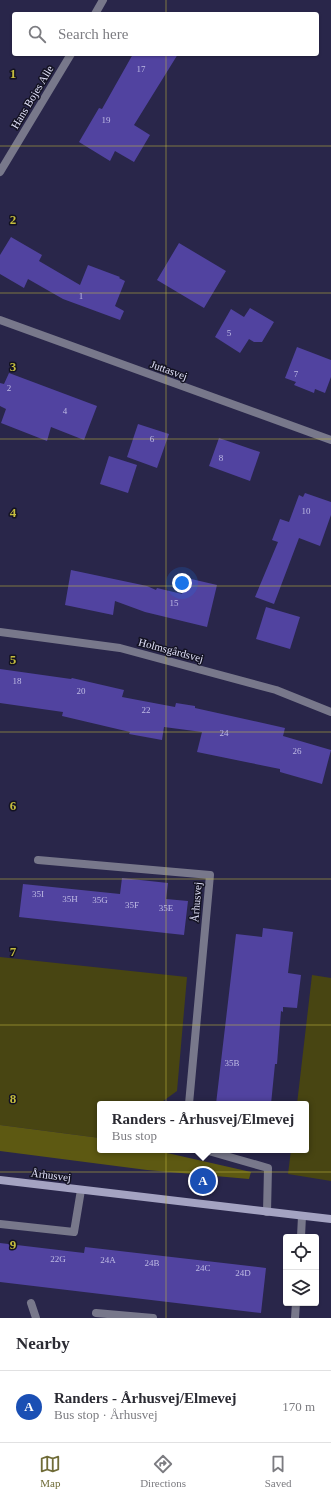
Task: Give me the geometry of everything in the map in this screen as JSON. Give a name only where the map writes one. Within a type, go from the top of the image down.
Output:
[{"type":"main road","name":"Århusvej","points":[[0,1180],[331,1219]]},
{"type":"street","points":[[96,12],[103,0]]},
{"type":"street","name":"Hans Bojes Alle","points":[[0,172],[70,56]]},
{"type":"street","name":"Juttasvej","points":[[0,320],[331,440]]},
{"type":"street","name":"Holmsgårdsvej","points":[[0,632],[120,648],[276,690],[331,712]]},
{"type":"street","name":"Århusvej","points":[[38,860],[210,875],[189,1101]]},
{"type":"street","points":[[216,1153],[268,1168],[267,1212]]},
{"type":"street","points":[[0,1224],[74,1232],[81,1190]]},
{"type":"street","points":[[301,1234],[302,1216]]},
{"type":"street","points":[[31,1303],[36,1318]]},
{"type":"street","points":[[295,1318],[296,1306]]},
{"type":"street","points":[[96,1313],[153,1318]]},
{"type":"shaded area","points":[[0,957],[187,977],[177,1091],[163,1101],[97,1101],[97,1138],[0,1125]]},
{"type":"shaded area","points":[[312,975],[331,978],[331,1181],[288,1174],[291,1153],[309,1153],[309,1101],[297,1101]]},
{"type":"shaded area","points":[[0,1125],[97,1138],[97,1153],[167,1153],[251,1172],[249,1179],[147,1170],[0,1151]]},
{"type":"building","points":[[132,56],[177,56],[134,125],[150,135],[134,162],[115,151],[110,161],[79,142],[99,108],[102,109]]},
{"type":"building","points":[[11,237],[42,255],[39,261],[80,285],[88,265],[120,277],[119,278],[125,281],[115,306],[124,311],[120,320],[63,299],[28,279],[24,288],[0,274],[0,255]]},
{"type":"building","points":[[179,243],[226,271],[204,308],[157,280]]},
{"type":"building","points":[[250,308],[274,322],[262,342],[254,342],[249,339],[240,353],[215,337],[231,309],[244,317]]},
{"type":"building","points":[[297,347],[331,360],[331,377],[325,393],[315,389],[314,393],[294,385],[296,382],[285,378]]},
{"type":"building","points":[[9,373],[97,406],[84,440],[51,427],[47,441],[1,423],[6,409],[0,406],[0,383],[4,384]]},
{"type":"building","points":[[138,424],[169,434],[157,468],[127,457]]},
{"type":"building","points":[[219,438],[260,452],[250,481],[209,466]]},
{"type":"building","points":[[109,456],[137,465],[128,493],[100,484]]},
{"type":"building","points":[[305,493],[331,502],[331,515],[320,546],[299,538],[274,604],[255,597],[278,542],[272,540],[280,519],[289,522],[299,495],[303,497]]},
{"type":"building","points":[[71,570],[147,586],[156,590],[157,588],[182,594],[187,578],[217,585],[207,627],[145,612],[115,601],[113,615],[65,605]]},
{"type":"building","points":[[266,607],[300,617],[290,649],[256,639]]},
{"type":"building","points":[[0,669],[72,678],[124,690],[122,697],[175,707],[176,703],[195,706],[195,708],[285,728],[283,736],[331,750],[322,784],[280,772],[280,769],[197,752],[202,732],[164,727],[162,740],[129,734],[130,732],[62,716],[63,712],[0,703]]},
{"type":"building","points":[[122,878],[168,883],[166,899],[188,901],[184,935],[19,917],[23,884],[120,894]]},
{"type":"building","points":[[263,928],[293,932],[288,973],[301,975],[297,1008],[283,1007],[283,1012],[281,1011],[277,1064],[275,1064],[271,1101],[216,1101],[236,934],[262,937]]},
{"type":"building","points":[[0,1243],[84,1253],[85,1247],[266,1268],[261,1313],[0,1282]]},
{"type":"place","name":"Randers - Århusvej/Elmevej","points":[[203,1181]]}]
